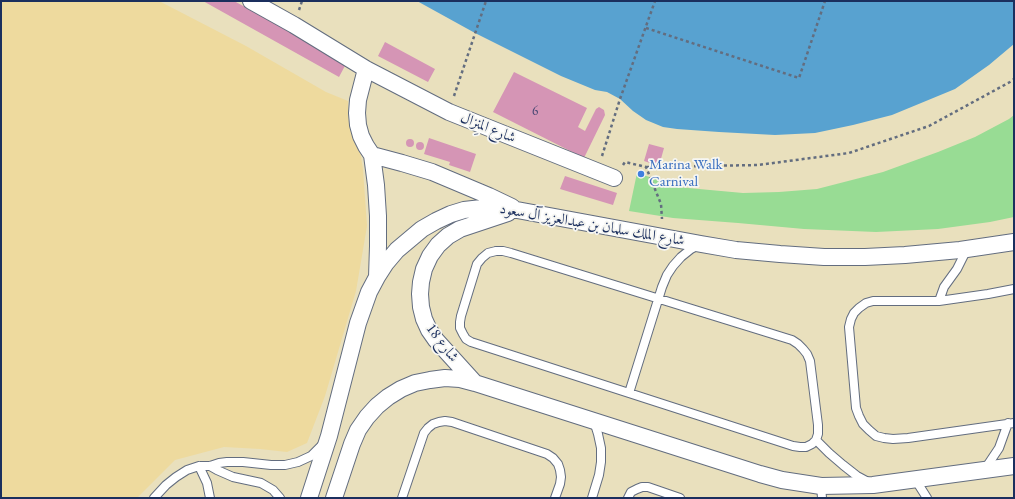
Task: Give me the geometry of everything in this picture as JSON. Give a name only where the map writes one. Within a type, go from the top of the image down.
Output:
[{"type":"street","name":"شارع المِنزال","points":[[251,1],[294,25],[366,69],[449,112],[614,178]]},
{"type":"street","points":[[366,69],[358,100],[357,113],[361,136],[372,155],[376,185],[378,216],[377,277]]},
{"type":"street","points":[[372,155],[432,172],[490,196],[517,210]]},
{"type":"street","name":"شارع الملك سلمان بن عبدالعزيز آل سعود","points":[[310,498],[329,436],[358,323],[367,297],[377,277],[397,250],[422,229],[451,214],[464,210],[482,208],[517,210],[736,250],[824,257],[905,255],[967,250],[1014,242]]},
{"type":"street","name":"شارع 18","points":[[475,383],[436,340],[424,319],[420,294],[424,269],[430,256],[448,236],[460,229],[517,210]]},
{"type":"street","points":[[334,498],[355,437],[367,417],[377,406],[401,389],[415,383],[445,378],[475,383],[821,492],[1014,466]]},
{"type":"lane","points":[[629,393],[667,275],[681,257],[690,249],[701,244]]},
{"type":"lane","points":[[939,301],[944,287],[957,269],[967,250]]},
{"type":"lane","points":[[496,251],[503,251],[659,299],[792,340],[798,344],[807,354],[810,361],[818,425],[816,440],[806,447],[800,447],[477,345],[466,338],[460,328],[460,322],[477,264],[488,253],[496,251]]},
{"type":"lane","points":[[1011,423],[908,438],[893,439],[876,436],[863,424],[856,408],[849,327],[854,313],[866,303],[873,301],[939,301],[1014,289]]},
{"type":"lane","points":[[402,498],[424,433],[433,424],[445,421],[459,424],[547,454],[553,458],[558,464],[561,477],[555,498]]},
{"type":"lane","points":[[592,498],[600,475],[601,462],[601,448],[594,421]]},
{"type":"lane","points":[[984,470],[999,448],[1011,423]]},
{"type":"lane","points":[[154,498],[166,485],[187,470],[199,466],[210,466],[227,462],[285,465],[298,462],[310,456],[321,447],[329,436]]},
{"type":"lane","points":[[816,440],[843,465],[857,476],[873,485]]},
{"type":"lane","points":[[199,466],[207,483],[210,498]]},
{"type":"lane","points":[[210,466],[233,477],[261,483],[273,490],[280,498]]},
{"type":"lane","points":[[915,479],[927,498]]},
{"type":"lane","points":[[628,498],[632,492],[637,489],[648,487],[680,498]]},
{"type":"path","points":[[449,112],[486,1]]},
{"type":"path","points":[[597,172],[620,99],[655,1]]},
{"type":"path","points":[[646,28],[799,78],[824,1]]},
{"type":"path","points":[[614,178],[625,162],[646,168],[758,165],[849,153],[930,126],[1014,79]]},
{"type":"path","points":[[646,168],[661,204],[662,220]]},
{"type":"green space","points":[[1014,115],[1014,217],[938,229],[876,232],[804,229],[673,218],[629,211],[637,173],[677,187],[743,193],[817,189],[883,172],[938,152],[975,137]]},
{"type":"sand","points":[[1,1],[159,1],[246,46],[326,92],[348,101],[350,129],[360,151],[363,169],[367,226],[356,291],[325,396],[307,443],[287,452],[224,447],[175,460],[137,498],[1,498]]},
{"type":"water","points":[[417,1],[1014,1],[1014,44],[989,65],[955,89],[892,115],[853,125],[815,133],[775,135],[677,129],[663,127],[646,120],[620,99],[607,92],[595,90],[561,76],[475,33]]},
{"type":"building","points":[[203,1],[234,1],[347,62],[339,77]]},
{"type":"building","points":[[385,42],[435,69],[428,82],[378,56]]},
{"type":"building","points":[[514,72],[587,108],[578,127],[585,131],[596,109],[599,107],[604,110],[605,115],[584,158],[493,112]]},
{"type":"building","points":[[429,138],[476,154],[470,172],[449,165],[450,162],[424,154]]},
{"type":"building","points":[[408,139],[412,139],[414,143],[412,147],[408,147],[406,145],[406,141]]},
{"type":"building","points":[[418,142],[422,142],[424,146],[422,150],[418,150],[416,148],[416,144]]},
{"type":"building","points":[[649,144],[664,148],[659,166],[644,161]]},
{"type":"building","points":[[565,176],[617,193],[613,205],[560,189]]},
{"type":"place","name":"Marina Walk Carnival","points":[[641,174]]}]
